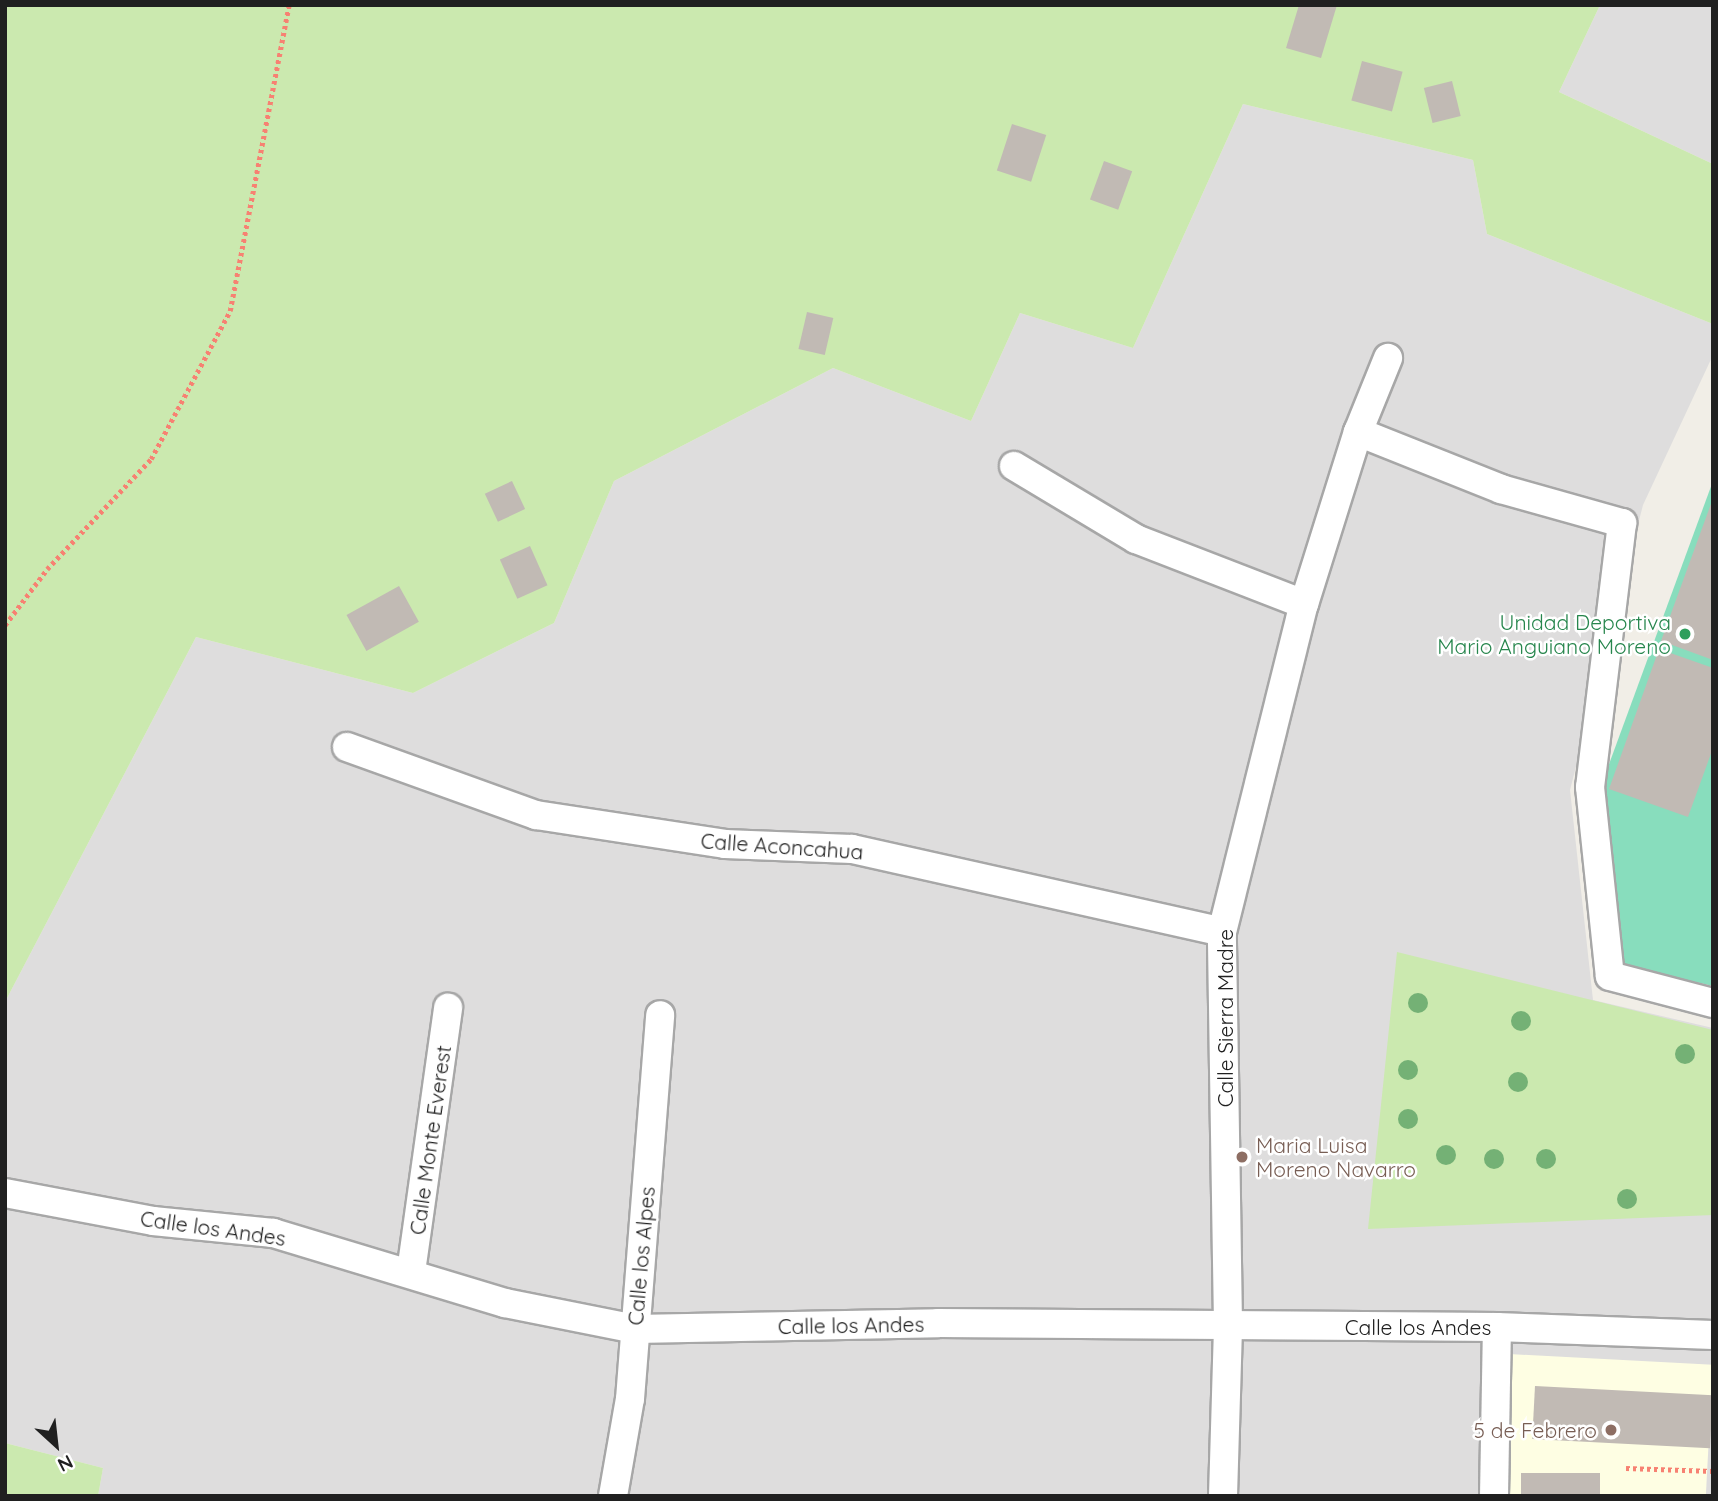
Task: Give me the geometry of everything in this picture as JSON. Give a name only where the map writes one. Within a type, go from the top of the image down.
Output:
[{"type":"street","name":"Calle Sierra Madre","points":[[1223,1496],[1228,1325],[1222,932],[1304,604],[1358,432],[1388,358]]},
{"type":"street","points":[[1358,432],[1501,489],[1622,523],[1590,788],[1610,976],[1713,1003]]},
{"type":"street","points":[[1014,466],[1136,539],[1304,604]]},
{"type":"street","name":"Calle Aconcahua","points":[[346,747],[536,816],[725,844],[852,849],[1222,932]]},
{"type":"street","name":"Calle Monte Everest","points":[[411,1272],[448,1008]]},
{"type":"street","name":"Calle los Alpes","points":[[613,1496],[630,1399],[660,1015]]},
{"type":"street","name":"Calle los Andes","points":[[5,1193],[153,1221],[273,1233],[411,1272],[505,1303],[635,1329],[938,1323],[1497,1327],[1713,1335]]},
{"type":"street","points":[[1494,1496],[1497,1327]]},
{"type":"path","points":[[5,625],[47,569],[151,459],[230,311],[289,5]]},
{"type":"path","points":[[1626,1468],[1713,1471]]},
{"type":"shaded area","points":[[1600,5],[1713,5],[1713,164],[1559,92]]},
{"type":"shaded area","points":[[1243,104],[1473,160],[1487,234],[1713,324],[1713,355],[1643,505],[1570,790],[1593,1000],[1713,1028],[1713,1496],[98,1496],[103,1468],[5,1443],[5,1002],[196,637],[413,693],[554,623],[614,481],[833,368],[971,421],[1020,313],[1133,348]]},
{"type":"shaded area","name":"5 de Febrero","points":[[1509,1354],[1713,1365],[1706,1496],[1502,1496]]},
{"type":"green space","points":[[5,5],[1600,5],[1559,92],[1713,164],[1713,324],[1487,234],[1473,160],[1243,104],[1133,348],[1020,313],[971,421],[833,368],[614,481],[554,623],[413,693],[196,637],[5,1002]]},
{"type":"green space","name":"Unidad Deportiva Mario Anguiano Moreno","points":[[1713,481],[1713,986],[1618,964],[1601,786]]},
{"type":"green space","points":[[1397,952],[1713,1030],[1713,1215],[1368,1229]]},
{"type":"green space","points":[[5,1443],[103,1468],[98,1496],[5,1496]]},
{"type":"building","points":[[1299,5],[1337,5],[1321,58],[1286,48]]},
{"type":"building","points":[[1362,61],[1403,72],[1392,111],[1351,101]]},
{"type":"building","points":[[1452,81],[1461,116],[1433,123],[1424,88]]},
{"type":"building","points":[[1012,124],[1046,135],[1031,182],[997,171]]},
{"type":"building","points":[[1104,161],[1132,171],[1118,210],[1090,200]]},
{"type":"building","points":[[807,312],[833,318],[825,355],[798,349]]},
{"type":"building","points":[[512,481],[525,509],[498,522],[485,494]]},
{"type":"building","points":[[1713,501],[1713,660],[1661,641]]},
{"type":"building","points":[[530,546],[547,585],[517,599],[500,559]]},
{"type":"building","points":[[399,586],[419,622],[366,651],[347,615]]},
{"type":"building","points":[[1659,649],[1713,668],[1713,748],[1688,817],[1609,789]]},
{"type":"building","points":[[1535,1386],[1713,1395],[1710,1448],[1532,1439]]},
{"type":"building","points":[[1521,1473],[1600,1473],[1600,1496],[1521,1496]]},
{"type":"place","name":"Unidad Deportiva Mario Anguiano Moreno","points":[[1685,634]]},
{"type":"place","name":"Maria Luisa Moreno Navarro","points":[[1242,1157]]},
{"type":"place","name":"5 de Febrero","points":[[1611,1430]]}]
